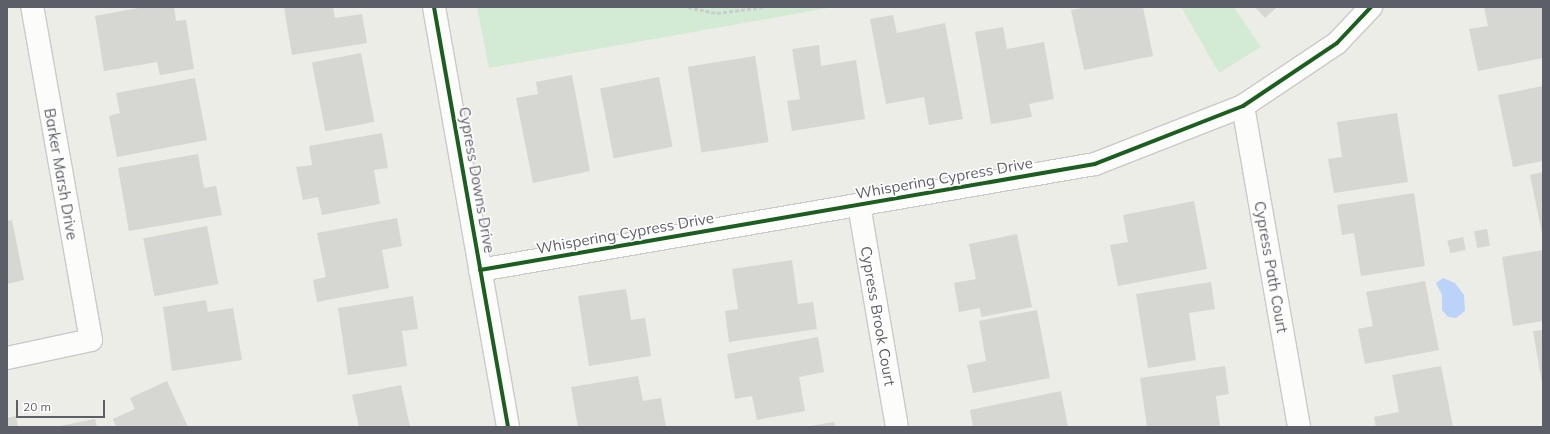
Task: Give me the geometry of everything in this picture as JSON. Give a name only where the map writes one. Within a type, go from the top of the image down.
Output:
[{"type":"street","name":"Barker Marsh Drive","points":[[7,358],[91,340],[32,7]]},
{"type":"street","name":"Cypress Downs Drive","points":[[434,7],[508,427]]},
{"type":"street","name":"Whispering Cypress Drive","points":[[480,270],[1095,164],[1243,106],[1337,43],[1371,7]]},
{"type":"street","name":"Cypress Path Court","points":[[1243,106],[1299,427]]},
{"type":"street","name":"Cypress Brook Court","points":[[859,205],[897,427]]},
{"type":"path","points":[[688,7],[717,13],[764,7]]},
{"type":"green space","points":[[477,7],[834,7],[489,68]]},
{"type":"green space","points":[[1181,7],[1234,7],[1261,47],[1219,73]]},
{"type":"water","points":[[1443,278],[1455,283],[1464,295],[1465,311],[1456,318],[1448,317],[1442,310],[1442,295],[1436,283]]},
{"type":"building","points":[[144,7],[174,7],[176,21],[186,20],[194,69],[160,75],[157,62],[104,71],[95,16]]},
{"type":"building","points":[[284,7],[333,7],[335,18],[362,14],[367,43],[292,55]]},
{"type":"building","points":[[1086,7],[1143,7],[1153,56],[1084,70],[1071,10]]},
{"type":"building","points":[[1255,7],[1277,7],[1265,18]]},
{"type":"building","points":[[1484,7],[1543,7],[1543,58],[1478,71],[1469,29],[1488,26]]},
{"type":"building","points":[[893,15],[897,33],[945,23],[963,119],[929,125],[924,97],[886,104],[870,19]]},
{"type":"building","points":[[1003,27],[1007,49],[1044,42],[1054,99],[1029,104],[1032,117],[991,124],[975,32]]},
{"type":"building","points":[[819,45],[821,66],[856,60],[865,119],[792,131],[787,101],[800,99],[792,49]]},
{"type":"building","points":[[361,53],[374,122],[325,131],[312,63]]},
{"type":"building","points":[[755,56],[769,142],[701,153],[688,67]]},
{"type":"building","points":[[572,75],[590,171],[533,183],[516,98],[538,94],[536,82]]},
{"type":"building","points":[[659,77],[673,147],[614,158],[600,88]]},
{"type":"building","points":[[195,78],[207,140],[117,157],[109,116],[120,113],[116,93]]},
{"type":"building","points":[[1543,86],[1543,161],[1513,167],[1498,95]]},
{"type":"building","points":[[1397,113],[1408,182],[1334,193],[1328,159],[1342,157],[1337,122]]},
{"type":"building","points":[[382,133],[388,168],[374,170],[380,204],[322,215],[318,197],[303,200],[296,167],[312,165],[309,146]]},
{"type":"building","points":[[198,154],[204,188],[216,186],[222,215],[129,231],[118,168]]},
{"type":"building","points":[[1543,172],[1543,233],[1542,233],[1530,175]]},
{"type":"building","points":[[1414,193],[1425,266],[1361,276],[1354,233],[1342,235],[1337,205]]},
{"type":"building","points":[[1194,201],[1207,269],[1118,286],[1110,245],[1128,242],[1123,215]]},
{"type":"building","points":[[397,218],[402,246],[382,250],[389,288],[317,302],[313,280],[326,277],[317,233]]},
{"type":"building","points":[[12,220],[24,280],[7,284],[7,221]]},
{"type":"building","points":[[207,226],[218,284],[154,296],[143,238]]},
{"type":"building","points":[[1487,229],[1490,246],[1477,248],[1474,231]]},
{"type":"building","points":[[1017,234],[1032,307],[981,317],[980,308],[959,312],[954,283],[976,279],[969,244]]},
{"type":"building","points":[[1463,237],[1466,250],[1450,253],[1447,241]]},
{"type":"building","points":[[1543,250],[1543,321],[1513,326],[1502,257]]},
{"type":"building","points":[[792,260],[798,304],[813,302],[817,329],[729,342],[725,311],[738,309],[732,269]]},
{"type":"building","points":[[1425,281],[1439,350],[1365,364],[1358,329],[1373,326],[1366,292]]},
{"type":"building","points":[[1211,282],[1215,309],[1189,313],[1196,360],[1148,368],[1136,294]]},
{"type":"building","points":[[626,289],[631,320],[645,318],[651,356],[589,366],[578,296]]},
{"type":"building","points":[[413,296],[418,329],[402,331],[407,366],[348,375],[338,308]]},
{"type":"building","points":[[206,300],[208,312],[233,308],[242,360],[172,371],[163,307]]},
{"type":"building","points":[[1037,310],[1050,378],[973,393],[967,365],[986,361],[979,321]]},
{"type":"building","points":[[1543,330],[1543,383],[1542,383],[1533,331]]},
{"type":"building","points":[[818,337],[824,372],[799,377],[805,411],[757,420],[752,396],[735,399],[727,354]]},
{"type":"building","points":[[1225,366],[1229,394],[1216,396],[1220,427],[1147,427],[1140,378]]},
{"type":"building","points":[[1441,366],[1453,427],[1376,427],[1374,417],[1399,412],[1392,375]]},
{"type":"building","points":[[638,376],[643,401],[661,398],[666,427],[578,427],[571,387]]},
{"type":"building","points":[[167,381],[188,427],[116,427],[113,419],[135,409],[130,398]]},
{"type":"building","points":[[401,385],[410,427],[359,427],[352,395]]},
{"type":"building","points":[[1061,391],[1068,427],[973,427],[970,410]]},
{"type":"building","points":[[16,416],[18,427],[7,427],[7,418]]},
{"type":"building","points":[[95,419],[97,427],[60,427],[60,426]]},
{"type":"building","points":[[834,422],[835,427],[810,427],[810,426]]},
{"type":"cycle path","points":[[434,7],[508,427]]},
{"type":"cycle path","points":[[480,270],[1095,164],[1243,106],[1337,43],[1371,7]]}]
